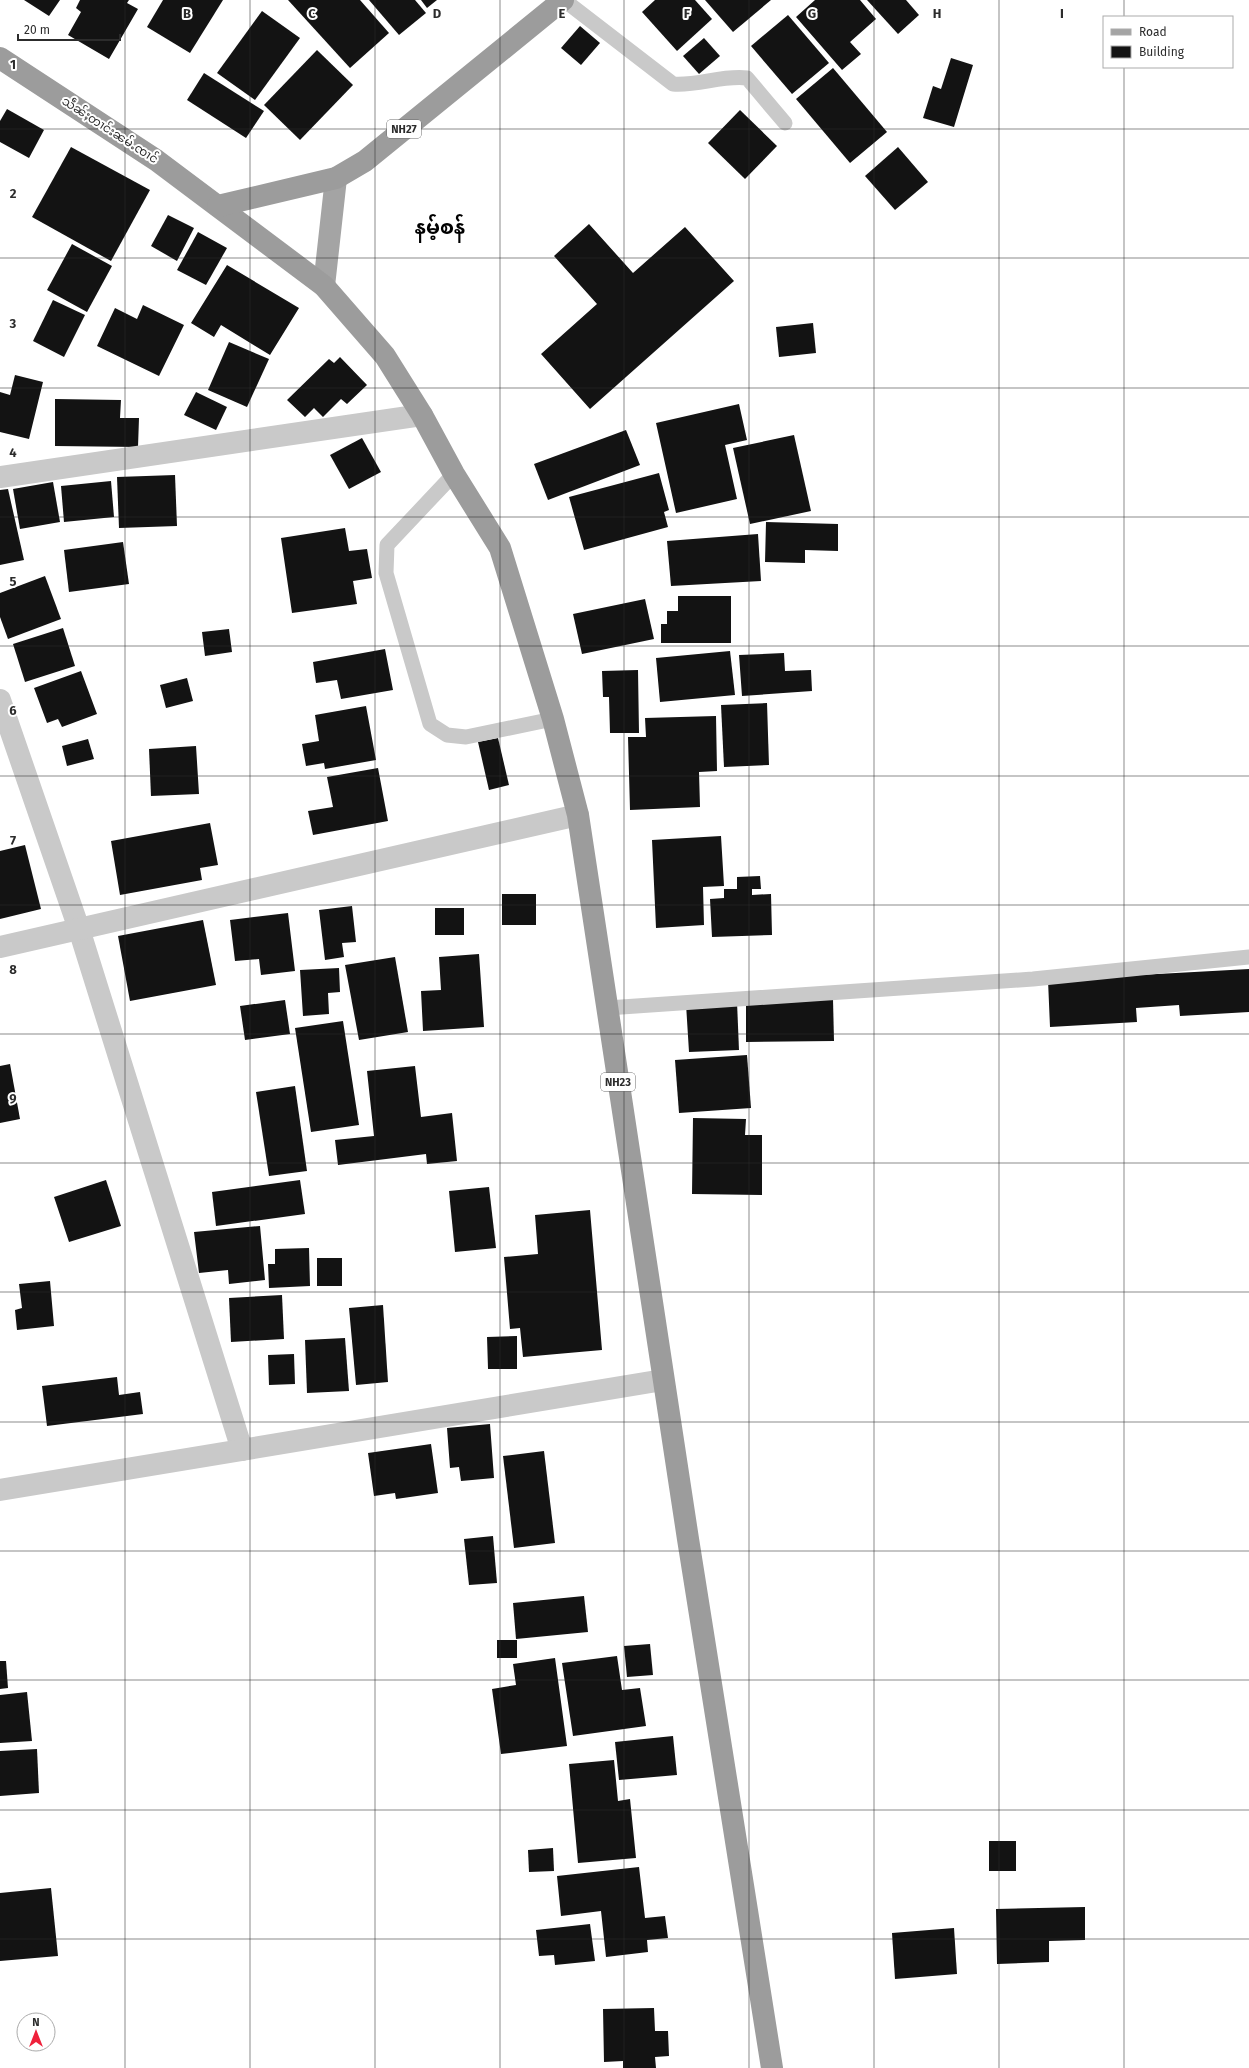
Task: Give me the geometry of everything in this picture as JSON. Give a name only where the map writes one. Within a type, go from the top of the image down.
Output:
[{"type":"highway","name":"NH27","points":[[218,206],[336,178],[365,161],[563,0]]},
{"type":"highway","name":"သဵၼ်ႈတၢင်းၼမ်ႉၸၢင်","points":[[0,58],[156,160],[218,206]]},
{"type":"highway","name":"NH23","points":[[218,206],[324,286],[385,356],[422,415],[454,474],[500,548],[553,719],[578,815],[663,1380],[772,2068]]},
{"type":"main road","points":[[324,286],[336,178]]},
{"type":"street","points":[[0,477],[422,415]]},
{"type":"street","points":[[0,700],[79,929],[242,1450]]},
{"type":"street","points":[[0,947],[578,815]]},
{"type":"street","points":[[0,1490],[663,1380]]},
{"type":"lane","points":[[563,0],[673,84],[687,85],[738,77],[747,78],[785,123]]},
{"type":"lane","points":[[454,474],[387,545],[386,573],[430,724],[447,735],[466,737],[553,719]]},
{"type":"lane","points":[[607,1008],[1033,979],[1249,957]]},
{"type":"building","points":[[24,0],[60,0],[49,16]]},
{"type":"building","points":[[80,0],[129,0],[127,3],[138,9],[109,59],[68,35],[81,12],[76,8]]},
{"type":"building","points":[[163,0],[223,0],[190,53],[147,27]]},
{"type":"building","points":[[288,0],[360,0],[389,33],[350,68]]},
{"type":"building","points":[[369,0],[415,0],[426,13],[399,35]]},
{"type":"building","points":[[421,0],[437,0],[427,8]]},
{"type":"building","points":[[655,0],[695,0],[712,19],[677,51],[642,12]]},
{"type":"building","points":[[705,0],[771,0],[733,32]]},
{"type":"building","points":[[815,0],[860,0],[876,19],[850,42],[861,54],[842,70],[796,17]]},
{"type":"building","points":[[867,0],[906,0],[919,15],[898,34]]},
{"type":"building","points":[[262,11],[300,38],[255,100],[217,73]]},
{"type":"building","points":[[788,15],[829,63],[792,94],[751,46]]},
{"type":"building","points":[[580,26],[600,43],[581,65],[561,48]]},
{"type":"building","points":[[704,38],[720,56],[699,74],[683,56]]},
{"type":"building","points":[[317,50],[353,85],[300,140],[264,105]]},
{"type":"building","points":[[951,58],[973,65],[954,127],[923,118],[933,86],[941,89]]},
{"type":"building","points":[[833,68],[887,132],[850,163],[796,99]]},
{"type":"building","points":[[204,73],[264,111],[246,138],[187,100]]},
{"type":"building","points":[[7,109],[44,130],[29,158],[0,142],[0,121]]},
{"type":"building","points":[[740,110],[777,146],[745,179],[708,143]]},
{"type":"building","points":[[71,147],[150,190],[111,261],[32,217]]},
{"type":"building","points":[[898,147],[928,182],[895,210],[865,176]]},
{"type":"building","points":[[168,215],[194,228],[177,261],[151,246]]},
{"type":"building","points":[[589,224],[633,273],[685,227],[734,281],[590,409],[541,354],[597,304],[554,256]]},
{"type":"building","points":[[198,232],[227,248],[206,285],[177,270]]},
{"type":"building","points":[[72,244],[112,266],[87,312],[47,290]]},
{"type":"building","points":[[227,265],[299,308],[270,355],[221,325],[214,337],[191,323]]},
{"type":"building","points":[[53,300],[85,315],[64,357],[33,341]]},
{"type":"building","points":[[143,305],[184,325],[159,376],[97,346],[115,308],[137,319]]},
{"type":"building","points":[[813,323],[816,353],[779,357],[776,327]]},
{"type":"building","points":[[229,342],[269,359],[247,407],[208,390]]},
{"type":"building","points":[[340,357],[367,385],[347,404],[341,399],[323,417],[314,408],[305,417],[287,400],[329,359],[334,363]]},
{"type":"building","points":[[15,375],[43,382],[29,439],[0,432],[0,392],[10,395]]},
{"type":"building","points":[[196,392],[227,407],[216,430],[184,415]]},
{"type":"building","points":[[55,399],[121,400],[120,418],[139,418],[138,447],[55,446]]},
{"type":"building","points":[[739,404],[747,440],[725,445],[737,499],[676,513],[656,423]]},
{"type":"building","points":[[626,430],[640,465],[548,500],[534,464]]},
{"type":"building","points":[[794,435],[811,511],[750,524],[733,448]]},
{"type":"building","points":[[362,438],[381,472],[349,489],[330,455]]},
{"type":"building","points":[[659,473],[669,510],[664,512],[668,527],[584,550],[569,497]]},
{"type":"building","points":[[175,475],[177,526],[119,528],[117,477]]},
{"type":"building","points":[[111,481],[114,517],[64,522],[61,486]]},
{"type":"building","points":[[53,482],[60,522],[20,529],[13,489]]},
{"type":"building","points":[[8,489],[24,560],[0,565],[0,490]]},
{"type":"building","points":[[766,522],[838,524],[838,551],[805,550],[805,563],[765,562]]},
{"type":"building","points":[[345,528],[349,551],[367,549],[372,578],[353,581],[357,604],[292,613],[281,538]]},
{"type":"building","points":[[758,534],[761,581],[671,586],[667,541]]},
{"type":"building","points":[[123,542],[129,584],[69,592],[64,550]]},
{"type":"building","points":[[45,576],[61,619],[8,639],[0,617],[0,593]]},
{"type":"building","points":[[678,596],[731,596],[731,643],[661,643],[661,624],[667,624],[667,611],[678,611]]},
{"type":"building","points":[[645,599],[654,639],[582,654],[573,614]]},
{"type":"building","points":[[63,628],[75,666],[25,682],[13,644]]},
{"type":"building","points":[[229,629],[232,652],[205,656],[202,632]]},
{"type":"building","points":[[385,649],[393,690],[341,699],[337,680],[316,683],[313,662]]},
{"type":"building","points":[[730,651],[735,695],[660,702],[656,658]]},
{"type":"building","points":[[784,653],[785,671],[811,670],[812,691],[742,696],[739,655]]},
{"type":"building","points":[[638,670],[639,733],[610,733],[609,697],[603,697],[602,671]]},
{"type":"building","points":[[81,671],[97,714],[62,727],[58,719],[47,723],[34,688]]},
{"type":"building","points":[[187,678],[193,701],[166,708],[160,685]]},
{"type":"building","points":[[767,703],[769,765],[724,767],[721,705]]},
{"type":"building","points":[[366,706],[376,760],[325,769],[324,763],[306,766],[302,744],[319,741],[315,715]]},
{"type":"building","points":[[716,716],[717,771],[699,772],[700,807],[630,810],[628,737],[646,737],[645,718]]},
{"type":"building","points":[[498,738],[509,785],[489,790],[478,742]]},
{"type":"building","points":[[88,739],[94,759],[67,766],[62,746]]},
{"type":"building","points":[[196,746],[199,794],[151,796],[149,749]]},
{"type":"building","points":[[378,768],[388,821],[313,835],[308,811],[333,807],[327,777]]},
{"type":"building","points":[[210,823],[218,865],[200,868],[202,880],[120,895],[111,841]]},
{"type":"building","points":[[721,836],[724,886],[703,887],[704,925],[656,928],[652,840]]},
{"type":"building","points":[[25,845],[41,909],[0,919],[0,851]]},
{"type":"building","points":[[760,876],[761,889],[752,889],[752,895],[771,894],[772,935],[712,937],[710,899],[724,898],[724,889],[737,889],[737,877]]},
{"type":"building","points":[[502,894],[536,894],[536,925],[502,925]]},
{"type":"building","points":[[352,906],[356,942],[342,943],[344,957],[325,960],[319,910]]},
{"type":"building","points":[[435,908],[464,908],[464,935],[435,935]]},
{"type":"building","points":[[288,913],[295,971],[261,975],[259,959],[235,961],[230,920]]},
{"type":"building","points":[[203,920],[216,985],[130,1001],[118,936]]},
{"type":"building","points":[[479,954],[484,1027],[423,1031],[421,991],[441,990],[439,957]]},
{"type":"building","points":[[395,957],[408,1032],[359,1040],[345,965]]},
{"type":"building","points":[[339,968],[340,992],[328,993],[329,1014],[303,1016],[300,970]]},
{"type":"building","points":[[1249,969],[1249,1012],[1180,1016],[1179,1005],[1136,1008],[1137,1022],[1050,1027],[1048,980]]},
{"type":"building","points":[[833,999],[834,1041],[746,1042],[746,1000]]},
{"type":"building","points":[[285,1000],[290,1034],[245,1040],[240,1006]]},
{"type":"building","points":[[737,1002],[739,1050],[689,1052],[686,1004]]},
{"type":"building","points":[[343,1021],[359,1125],[311,1132],[295,1028]]},
{"type":"building","points":[[747,1055],[751,1108],[679,1113],[675,1060]]},
{"type":"building","points":[[10,1064],[20,1119],[0,1123],[0,1066]]},
{"type":"building","points":[[415,1066],[421,1117],[452,1113],[457,1161],[427,1164],[426,1154],[338,1165],[335,1140],[374,1136],[367,1071]]},
{"type":"building","points":[[295,1086],[307,1171],[269,1176],[256,1092]]},
{"type":"building","points":[[693,1118],[746,1119],[745,1135],[762,1135],[762,1195],[692,1194]]},
{"type":"building","points":[[106,1180],[121,1226],[69,1242],[54,1197]]},
{"type":"building","points":[[300,1180],[305,1214],[216,1226],[212,1192]]},
{"type":"building","points":[[489,1187],[496,1248],[455,1252],[449,1191]]},
{"type":"building","points":[[590,1210],[602,1350],[523,1357],[520,1328],[510,1329],[504,1257],[538,1254],[535,1215]]},
{"type":"building","points":[[260,1226],[265,1280],[229,1284],[228,1270],[199,1273],[194,1232]]},
{"type":"building","points":[[309,1248],[310,1286],[269,1288],[268,1264],[275,1264],[275,1249]]},
{"type":"building","points":[[317,1258],[342,1258],[342,1286],[317,1286]]},
{"type":"building","points":[[50,1281],[54,1326],[17,1330],[15,1310],[22,1308],[19,1284]]},
{"type":"building","points":[[282,1295],[284,1339],[231,1342],[229,1298]]},
{"type":"building","points":[[383,1305],[388,1382],[356,1385],[349,1308]]},
{"type":"building","points":[[517,1336],[517,1369],[488,1369],[487,1337]]},
{"type":"building","points":[[345,1338],[349,1391],[307,1393],[305,1340]]},
{"type":"building","points":[[294,1354],[295,1384],[269,1385],[268,1355]]},
{"type":"building","points":[[117,1377],[119,1395],[140,1392],[143,1414],[47,1426],[42,1386]]},
{"type":"building","points":[[490,1424],[494,1478],[461,1481],[459,1467],[450,1468],[447,1428]]},
{"type":"building","points":[[431,1444],[438,1493],[396,1499],[395,1493],[374,1496],[368,1453]]},
{"type":"building","points":[[544,1451],[555,1543],[514,1548],[503,1456]]},
{"type":"building","points":[[493,1536],[497,1583],[469,1585],[464,1539]]},
{"type":"building","points":[[584,1596],[588,1632],[516,1639],[513,1603]]},
{"type":"building","points":[[497,1640],[517,1640],[517,1658],[497,1658]]},
{"type":"building","points":[[650,1644],[653,1675],[627,1677],[624,1646]]},
{"type":"building","points":[[617,1656],[622,1690],[640,1688],[646,1726],[573,1736],[562,1663]]},
{"type":"building","points":[[555,1658],[567,1746],[501,1754],[492,1689],[516,1685],[513,1664]]},
{"type":"building","points":[[0,1661],[6,1661],[8,1688],[0,1689]]},
{"type":"building","points":[[27,1692],[32,1741],[0,1743],[0,1695]]},
{"type":"building","points":[[673,1736],[677,1775],[619,1780],[615,1742]]},
{"type":"building","points":[[37,1749],[39,1793],[0,1796],[0,1751]]},
{"type":"building","points":[[614,1760],[618,1801],[630,1799],[636,1858],[578,1863],[569,1764]]},
{"type":"building","points":[[989,1841],[1016,1841],[1016,1871],[989,1871]]},
{"type":"building","points":[[553,1848],[554,1871],[529,1872],[528,1850]]},
{"type":"building","points":[[639,1867],[645,1918],[665,1916],[668,1938],[647,1940],[648,1952],[606,1957],[601,1911],[561,1916],[557,1876]]},
{"type":"building","points":[[51,1888],[58,1956],[0,1961],[0,1893]]},
{"type":"building","points":[[1085,1907],[1085,1940],[1049,1941],[1049,1962],[997,1964],[996,1909]]},
{"type":"building","points":[[590,1924],[595,1961],[555,1965],[554,1955],[539,1956],[536,1930]]},
{"type":"building","points":[[954,1928],[957,1974],[895,1979],[892,1933]]},
{"type":"building","points":[[654,2008],[655,2031],[668,2031],[669,2056],[655,2057],[656,2068],[623,2068],[623,2061],[604,2062],[603,2009]]},
{"type":"district","name":"နမ့်စန်","points":[[440,227]]}]
